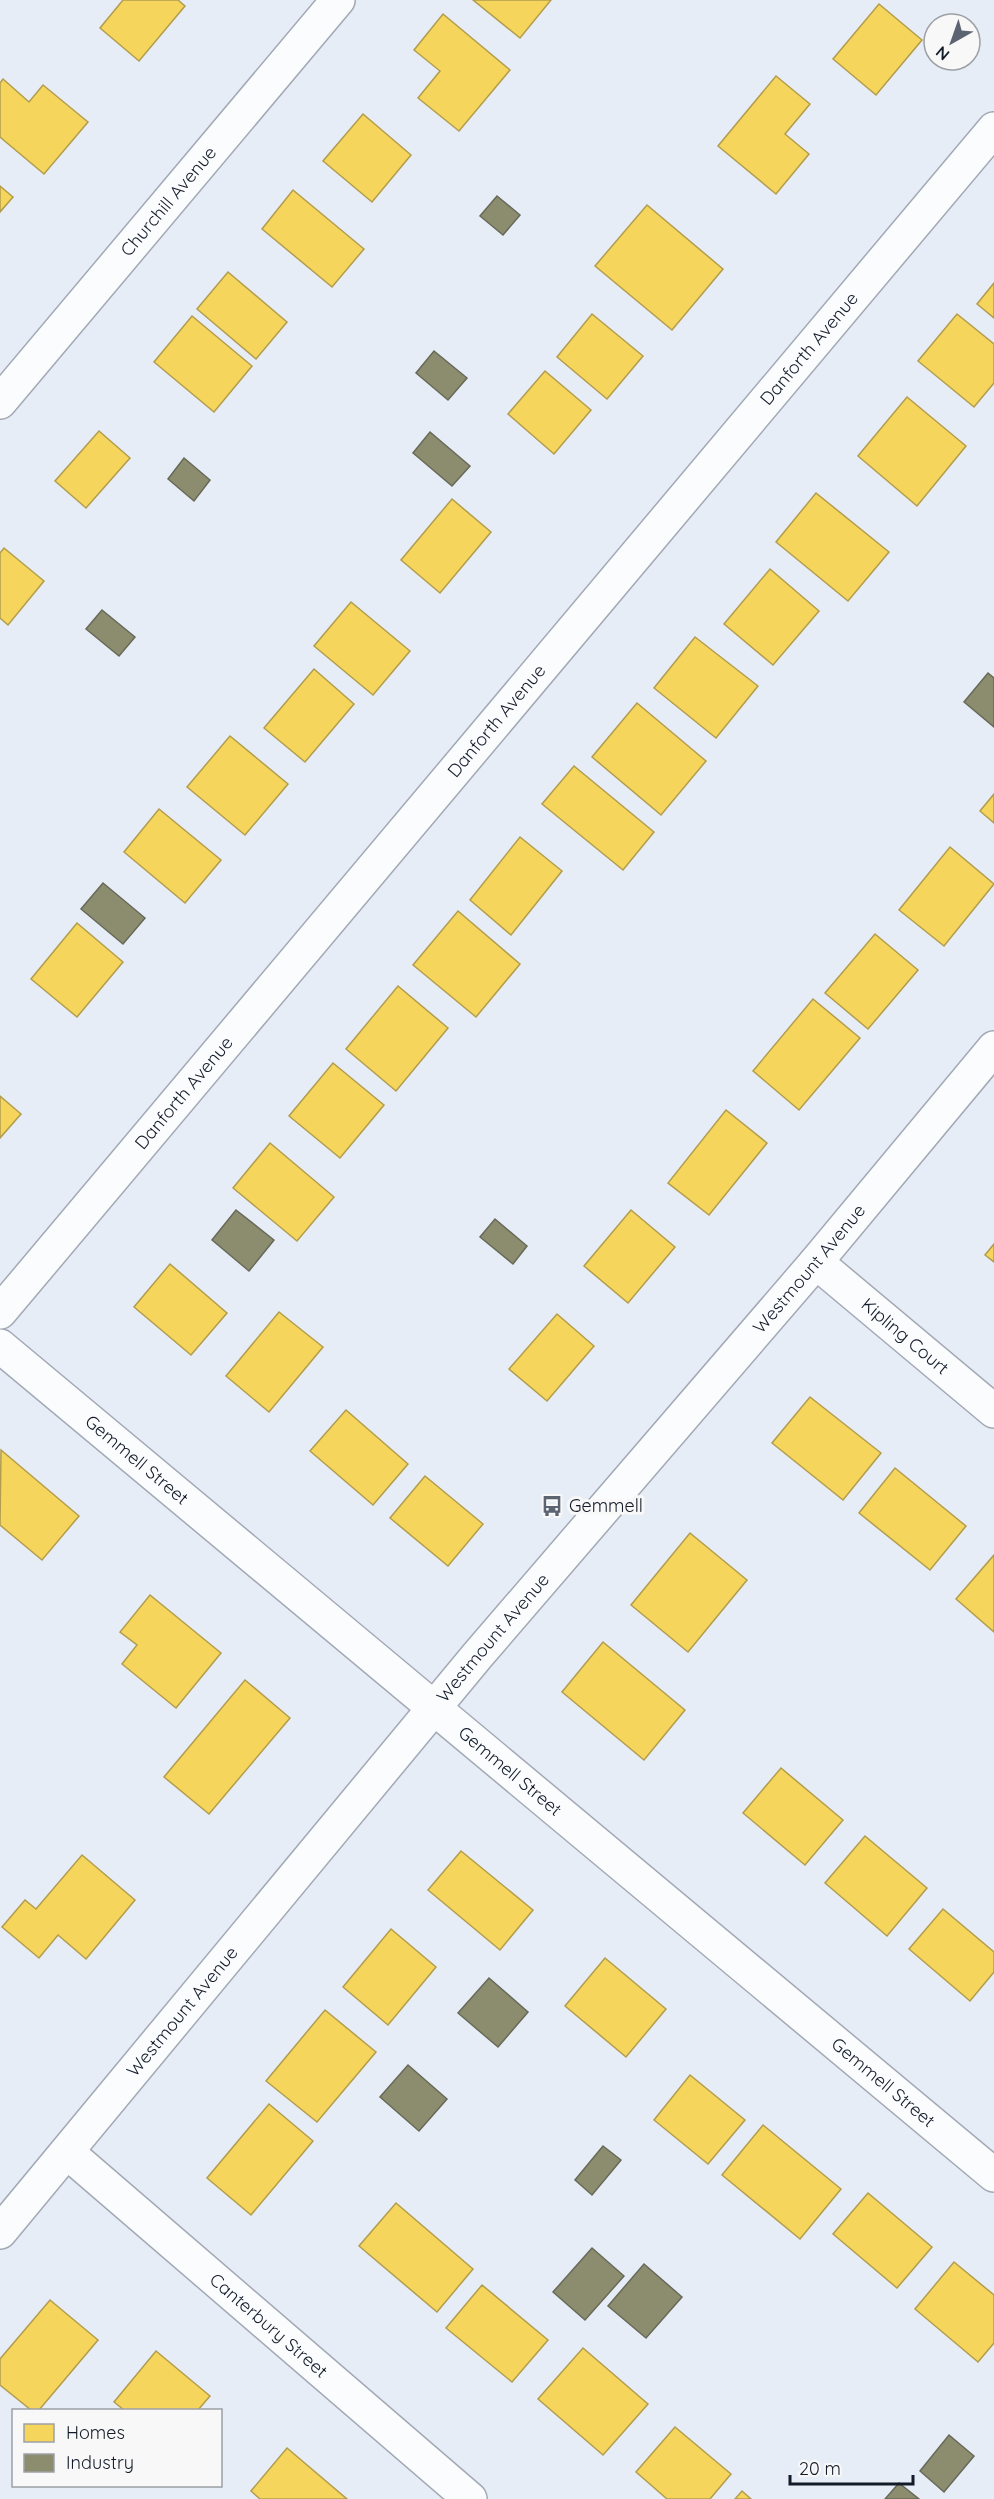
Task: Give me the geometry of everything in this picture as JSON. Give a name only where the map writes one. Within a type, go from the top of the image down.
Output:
[{"type":"street","name":"Churchill Avenue","points":[[0,402],[338,0]]},
{"type":"street","name":"Danforth Avenue","points":[[0,1312],[994,129]]},
{"type":"street","name":"Westmount Avenue","points":[[0,2232],[434,1708],[816,1262],[994,1048]]},
{"type":"street","name":"Kipling Court","points":[[816,1262],[994,1411]]},
{"type":"street","name":"Gemmell Street","points":[[0,1346],[994,2175]]},
{"type":"street","name":"Canterbury Street","points":[[67,2152],[470,2499]]},
{"type":"building: Homes","points":[[123,0],[178,0],[185,6],[139,61],[100,28]]},
{"type":"building: Homes","points":[[473,0],[551,0],[520,38]]},
{"type":"building: Homes","points":[[879,4],[922,40],[876,95],[833,59]]},
{"type":"building: Homes","points":[[443,14],[510,70],[459,131],[418,98],[440,71],[414,50]]},
{"type":"building: Homes","points":[[776,76],[810,104],[785,134],[809,154],[776,194],[718,146]]},
{"type":"building: Homes","points":[[3,79],[29,102],[43,85],[88,122],[44,174],[0,137],[0,83]]},
{"type":"building: Homes","points":[[363,114],[411,155],[372,202],[323,161]]},
{"type":"building: Homes","points":[[0,186],[13,197],[0,212]]},
{"type":"building: Homes","points":[[293,190],[364,249],[332,287],[262,229]]},
{"type":"building: Homes","points":[[647,205],[723,269],[672,330],[595,266]]},
{"type":"building: Homes","points":[[228,272],[287,322],[256,359],[197,309]]},
{"type":"building: Homes","points":[[994,283],[994,318],[977,304]]},
{"type":"building: Homes","points":[[592,314],[643,356],[607,399],[557,357]]},
{"type":"building: Homes","points":[[957,314],[994,344],[994,383],[974,407],[918,361]]},
{"type":"building: Homes","points":[[192,316],[252,366],[214,412],[154,362]]},
{"type":"building: Homes","points":[[545,371],[591,410],[554,454],[508,414]]},
{"type":"building: Homes","points":[[907,397],[966,446],[917,506],[858,456]]},
{"type":"building: Homes","points":[[99,431],[130,458],[86,508],[55,481]]},
{"type":"building: Homes","points":[[816,493],[889,552],[848,601],[776,542]]},
{"type":"building: Homes","points":[[452,499],[491,532],[440,593],[401,560]]},
{"type":"building: Homes","points":[[4,548],[44,581],[8,625],[0,618],[0,553]]},
{"type":"building: Homes","points":[[770,569],[819,611],[773,665],[724,624]]},
{"type":"building: Homes","points":[[351,602],[410,651],[373,695],[314,646]]},
{"type":"building: Homes","points":[[695,637],[758,686],[716,738],[654,688]]},
{"type":"building: Homes","points":[[314,669],[354,704],[305,762],[264,728]]},
{"type":"building: Homes","points":[[637,703],[706,761],[661,815],[592,757]]},
{"type":"building: Homes","points":[[230,736],[288,784],[245,835],[187,787]]},
{"type":"building: Homes","points":[[574,766],[654,832],[623,870],[542,804]]},
{"type":"building: Homes","points":[[994,794],[994,823],[980,811]]},
{"type":"building: Homes","points":[[159,809],[221,860],[185,903],[124,852]]},
{"type":"building: Homes","points":[[520,837],[562,871],[511,935],[470,900]]},
{"type":"building: Homes","points":[[950,847],[994,884],[944,946],[899,910]]},
{"type":"building: Homes","points":[[458,911],[520,964],[476,1017],[413,965]]},
{"type":"building: Homes","points":[[77,923],[123,962],[77,1017],[31,979]]},
{"type":"building: Homes","points":[[875,934],[918,970],[868,1029],[825,993]]},
{"type":"building: Homes","points":[[398,986],[448,1028],[396,1091],[346,1049]]},
{"type":"building: Homes","points":[[813,999],[860,1038],[799,1110],[753,1071]]},
{"type":"building: Homes","points":[[333,1063],[384,1105],[340,1158],[289,1116]]},
{"type":"building: Homes","points":[[0,1096],[21,1114],[0,1138]]},
{"type":"building: Homes","points":[[726,1110],[767,1143],[709,1215],[668,1183]]},
{"type":"building: Homes","points":[[270,1143],[334,1197],[297,1241],[233,1188]]},
{"type":"building: Homes","points":[[631,1210],[675,1247],[628,1303],[584,1266]]},
{"type":"building: Homes","points":[[994,1244],[994,1262],[985,1255]]},
{"type":"building: Homes","points":[[170,1264],[227,1313],[191,1355],[134,1307]]},
{"type":"building: Homes","points":[[279,1312],[323,1347],[269,1412],[226,1376]]},
{"type":"building: Homes","points":[[557,1314],[594,1346],[547,1401],[509,1369]]},
{"type":"building: Homes","points":[[810,1397],[881,1453],[843,1500],[772,1443]]},
{"type":"building: Homes","points":[[346,1410],[408,1464],[373,1505],[310,1451]]},
{"type":"building: Homes","points":[[1,1450],[79,1516],[42,1560],[0,1525]]},
{"type":"building: Homes","points":[[895,1468],[966,1526],[930,1570],[859,1513]]},
{"type":"building: Homes","points":[[425,1476],[483,1524],[448,1566],[390,1518]]},
{"type":"building: Homes","points":[[690,1533],[747,1580],[688,1652],[631,1605]]},
{"type":"building: Homes","points":[[994,1555],[994,1632],[956,1599]]},
{"type":"building: Homes","points":[[150,1595],[221,1653],[176,1708],[122,1664],[137,1645],[120,1632]]},
{"type":"building: Homes","points":[[603,1642],[685,1710],[644,1760],[562,1692]]},
{"type":"building: Homes","points":[[245,1680],[290,1718],[209,1814],[164,1777]]},
{"type":"building: Homes","points":[[781,1768],[843,1820],[805,1865],[743,1813]]},
{"type":"building: Homes","points":[[865,1836],[927,1888],[887,1936],[825,1883]]},
{"type":"building: Homes","points":[[461,1851],[533,1910],[500,1950],[428,1890]]},
{"type":"building: Homes","points":[[82,1855],[135,1900],[86,1959],[58,1935],[39,1958],[2,1927],[25,1900],[36,1909]]},
{"type":"building: Homes","points":[[943,1909],[994,1952],[994,1972],[970,2001],[909,1949]]},
{"type":"building: Homes","points":[[391,1929],[436,1967],[388,2025],[343,1987]]},
{"type":"building: Homes","points":[[605,1958],[666,2009],[626,2057],[565,2006]]},
{"type":"building: Homes","points":[[325,2010],[376,2052],[317,2122],[266,2081]]},
{"type":"building: Homes","points":[[690,2075],[745,2120],[708,2164],[654,2120]]},
{"type":"building: Homes","points":[[269,2104],[313,2141],[251,2215],[207,2178]]},
{"type":"building: Homes","points":[[763,2125],[841,2189],[800,2239],[722,2175]]},
{"type":"building: Homes","points":[[868,2193],[932,2247],[897,2288],[833,2234]]},
{"type":"building: Homes","points":[[396,2203],[473,2269],[437,2312],[359,2246]]},
{"type":"building: Homes","points":[[954,2262],[994,2295],[994,2343],[978,2362],[915,2309]]},
{"type":"building: Homes","points":[[482,2285],[548,2340],[512,2382],[446,2328]]},
{"type":"building: Homes","points":[[50,2300],[98,2340],[40,2409],[30,2409],[0,2385],[0,2359]]},
{"type":"building: Homes","points":[[583,2348],[648,2404],[603,2455],[538,2399]]},
{"type":"building: Homes","points":[[156,2351],[210,2396],[199,2409],[123,2409],[114,2402]]},
{"type":"building: Homes","points":[[675,2427],[731,2474],[710,2499],[667,2499],[636,2472]]},
{"type":"building: Homes","points":[[287,2448],[347,2499],[260,2499],[251,2491]]},
{"type":"building: Homes","points":[[742,2491],[751,2499],[735,2499]]},
{"type":"building: Industry","points":[[497,196],[520,215],[503,235],[480,216]]},
{"type":"building: Industry","points":[[434,351],[467,378],[448,400],[416,373]]},
{"type":"building: Industry","points":[[430,432],[470,466],[452,486],[413,453]]},
{"type":"building: Industry","points":[[184,458],[210,480],[194,501],[168,479]]},
{"type":"building: Industry","points":[[102,610],[135,637],[119,656],[86,629]]},
{"type":"building: Industry","points":[[988,673],[994,678],[994,727],[964,702]]},
{"type":"building: Industry","points":[[103,883],[145,918],[123,944],[81,909]]},
{"type":"building: Industry","points":[[236,1210],[274,1240],[249,1271],[212,1240]]},
{"type":"building: Industry","points":[[495,1219],[527,1246],[513,1264],[480,1237]]},
{"type":"building: Industry","points":[[489,1978],[528,2012],[498,2047],[458,2013]]},
{"type":"building: Industry","points":[[408,2065],[447,2099],[419,2131],[380,2097]]},
{"type":"building: Industry","points":[[603,2146],[621,2160],[592,2195],[575,2180]]},
{"type":"building: Industry","points":[[592,2248],[624,2276],[585,2320],[553,2292]]},
{"type":"building: Industry","points":[[644,2264],[682,2297],[646,2338],[608,2306]]},
{"type":"building: Industry","points":[[949,2435],[974,2456],[944,2492],[920,2471]]},
{"type":"building: Industry","points":[[899,2483],[919,2499],[885,2499]]},
{"type":"place","name":"Gemmell","points":[[552,1506]]}]
